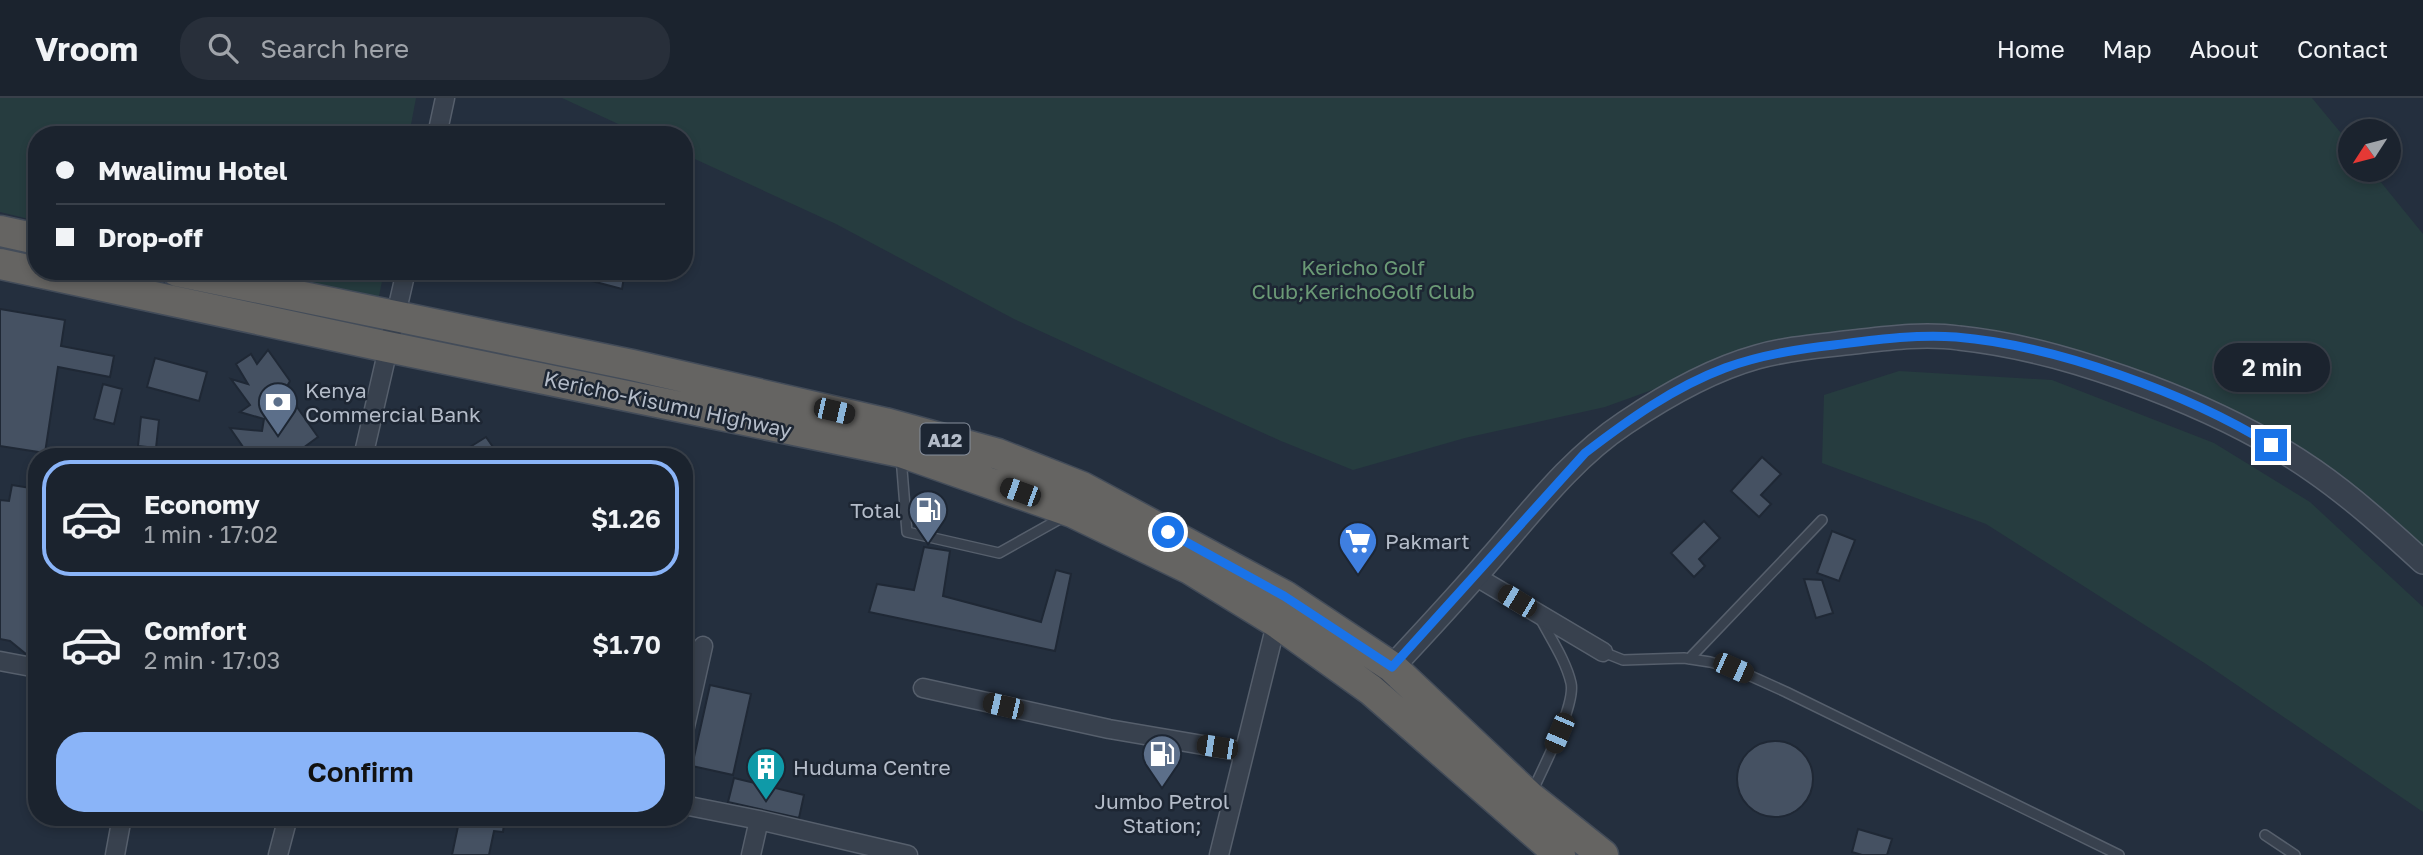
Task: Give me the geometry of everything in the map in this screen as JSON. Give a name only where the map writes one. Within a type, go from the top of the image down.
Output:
[{"type":"highway","points":[[0,231],[28,237]]},
{"type":"highway","name":"Kericho-Kisumu Highway","points":[[0,264],[28,270]]},
{"type":"highway","name":"Kericho-Kisumu Highway","points":[[75,280],[901,452],[1072,512],[1280,609],[1392,667],[1530,797],[1603,855]]},
{"type":"highway","name":"Kericho-Kisumu Highway","points":[[220,280],[731,387],[885,423],[998,454],[1082,487],[1280,609],[1560,855]]},
{"type":"street","points":[[440,126],[446,98]]},
{"type":"street","points":[[365,448],[404,280]]},
{"type":"street","points":[[1371,690],[1585,453],[1623,424],[1671,394],[1723,369],[1759,356],[1894,337],[1955,337],[2019,347],[2097,368],[2181,400],[2250,432],[2312,470],[2364,508],[2423,562]]},
{"type":"street","points":[[1475,576],[1603,652]]},
{"type":"street","points":[[1219,855],[1280,609]]},
{"type":"street","points":[[693,691],[703,646]]},
{"type":"street","points":[[0,661],[28,666]]},
{"type":"street","points":[[923,688],[1109,729],[1244,752]]},
{"type":"street","points":[[693,807],[908,855]]},
{"type":"street","points":[[751,855],[759,820]]},
{"type":"street","points":[[115,855],[120,826]]},
{"type":"street","points":[[278,855],[286,826]]},
{"type":"lane","points":[[901,452],[907,532],[999,553],[1072,512]]},
{"type":"lane","points":[[1689,659],[1822,520]]},
{"type":"lane","points":[[1530,797],[1567,712],[1572,686],[1563,661],[1538,613]]},
{"type":"lane","points":[[1603,652],[1623,660],[1689,659],[1733,668],[2119,855]]},
{"type":"lane","points":[[2265,835],[2295,855]]},
{"type":"green space","points":[[0,98],[416,98],[411,126],[28,126],[28,219],[0,212]]},
{"type":"green space","name":"Kericho Golf Club;KerichoGolf Club","points":[[562,98],[2312,98],[2338,129],[2338,182],[2381,182],[2423,234],[2423,557],[2252,430],[1955,332],[1721,365],[1605,407],[1465,438],[1353,470],[1281,441],[1014,319],[836,224],[693,158],[693,126],[623,126]]},
{"type":"green space","points":[[290,280],[382,280],[378,301]]},
{"type":"green space","points":[[1899,371],[2052,380],[2214,443],[2310,502],[2423,607],[2423,812],[2206,664],[1986,524],[1822,463],[1824,395]]},
{"type":"building","points":[[588,280],[624,280],[622,289]]},
{"type":"building","points":[[0,309],[65,320],[61,346],[114,356],[110,377],[58,367],[46,448],[28,448],[28,450],[0,446]]},
{"type":"building","points":[[268,350],[290,381],[285,390],[318,437],[303,448],[244,448],[230,428],[262,431],[264,419],[240,412],[250,405],[231,379],[248,384],[236,364],[251,354],[257,364]]},
{"type":"building","points":[[155,358],[207,372],[199,401],[147,387]]},
{"type":"building","points":[[103,384],[122,389],[114,424],[94,419]]},
{"type":"building","points":[[141,417],[159,420],[156,448],[138,446]]},
{"type":"building","points":[[486,437],[494,448],[468,448]]},
{"type":"building","points":[[1762,457],[1781,474],[1761,495],[1771,504],[1759,517],[1731,491]]},
{"type":"building","points":[[12,485],[28,488],[28,654],[10,641],[0,639],[0,500],[9,501]]},
{"type":"building","points":[[1704,521],[1720,538],[1699,559],[1705,566],[1694,577],[1671,553]]},
{"type":"building","points":[[1832,531],[1855,540],[1839,581],[1817,573]]},
{"type":"building","points":[[924,547],[950,551],[943,596],[1041,622],[1056,570],[1071,574],[1055,651],[869,612],[877,584],[914,590]]},
{"type":"building","points":[[1804,579],[1822,580],[1833,613],[1816,618]]},
{"type":"building","points":[[710,685],[751,694],[733,775],[693,766]]},
{"type":"building","points":[[1775,741],[1789,744],[1802,752],[1810,765],[1813,779],[1810,793],[1802,806],[1789,814],[1775,817],[1761,814],[1748,806],[1740,793],[1737,779],[1740,765],[1748,752],[1761,744]]},
{"type":"building","name":"Huduma Centre","points":[[734,778],[804,795],[799,818],[728,802]]},
{"type":"building","points":[[458,826],[504,826],[503,832],[494,831],[489,855],[452,855]]},
{"type":"building","points":[[1858,829],[1892,839],[1887,855],[1862,855],[1852,852]]},
{"type":"place","name":"Kenya Commercial Bank","points":[[278,436]]},
{"type":"place","name":"Total","points":[[928,544]]},
{"type":"place","name":"Pakmart","points":[[1358,575]]},
{"type":"place","name":"Jumbo Petrol Station;","points":[[1162,788]]},
{"type":"place","name":"Huduma Centre","points":[[766,801]]},
{"type":"route","points":[[1168,532],[1284,596],[1392,667],[1585,453],[1623,424],[1671,394],[1723,369],[1759,356],[1894,337],[1955,337],[2019,347],[2097,368],[2181,400],[2250,432],[2271,445]]}]
